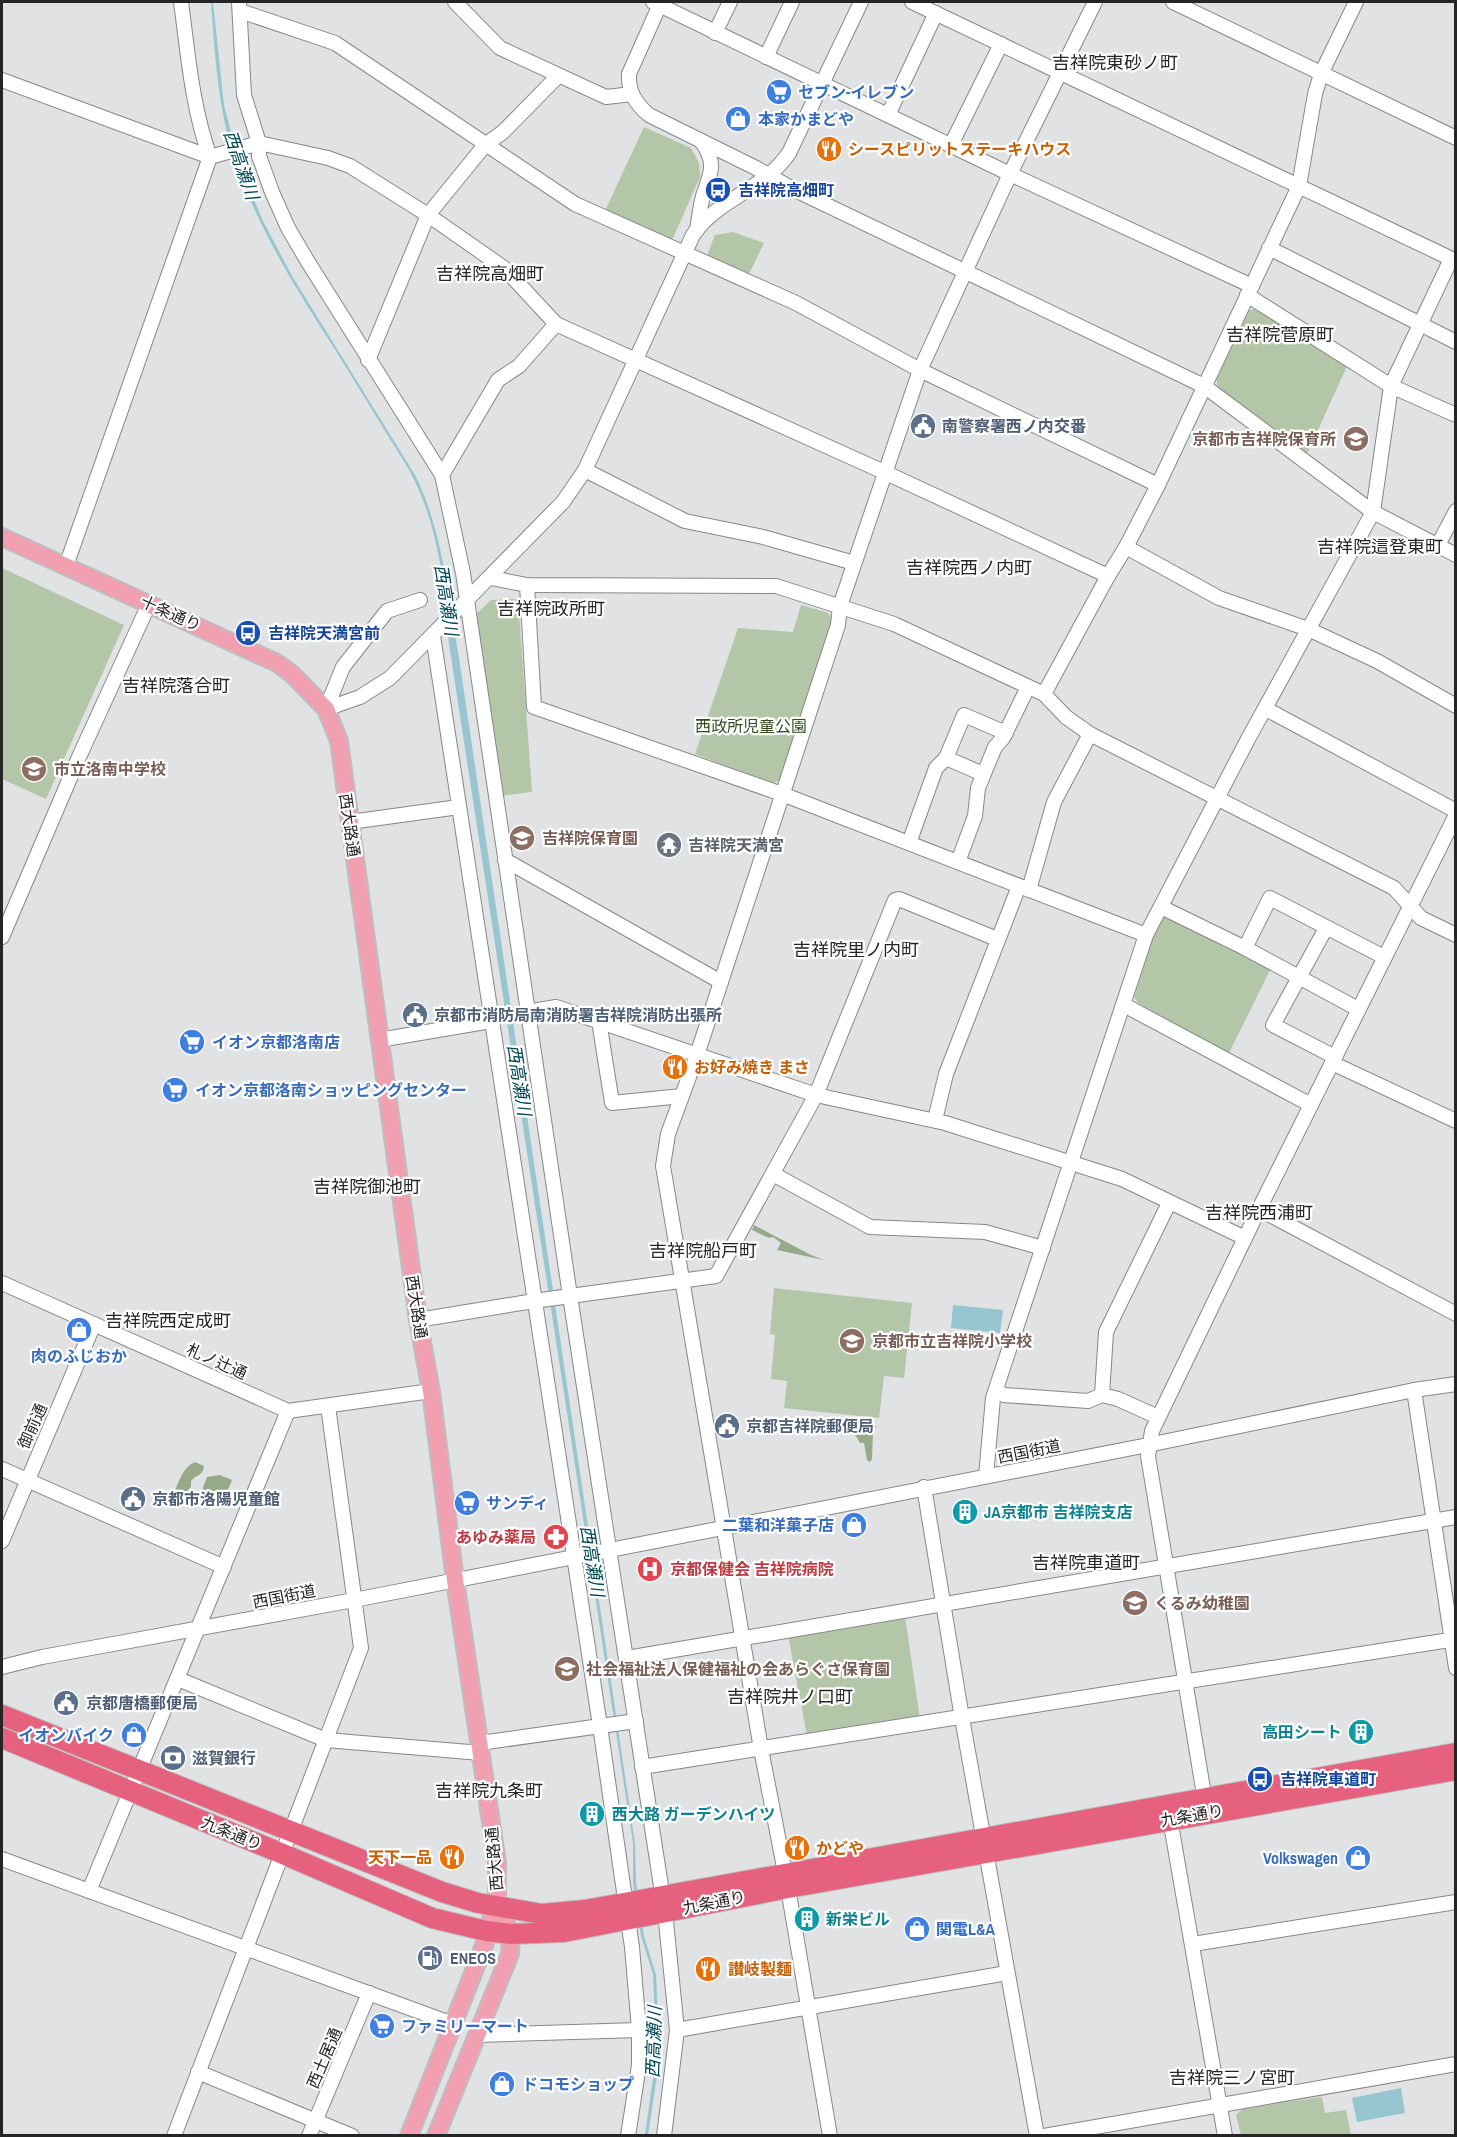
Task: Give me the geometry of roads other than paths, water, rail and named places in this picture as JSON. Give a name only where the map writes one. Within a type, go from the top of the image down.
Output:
[{"type":"highway","name":"九条通り","points":[[2,1714],[442,1892],[478,1903],[542,1914],[585,1910],[629,1910]]},
{"type":"highway","name":"九条通り","points":[[2,1738],[432,1918],[486,1931],[511,1934],[564,1932],[629,1910],[1206,1805],[1455,1753]]},
{"type":"highway","name":"九条通り","points":[[1206,1805],[1455,1770]]},
{"type":"main road","name":"十条通り","points":[[2,537],[277,663],[293,675],[326,710]]},
{"type":"main road","name":"西大路通","points":[[326,710],[339,741],[418,1320],[431,1391],[455,1580],[497,1863],[497,1906],[486,1931],[485,1943],[409,2136]]},
{"type":"main road","name":"西大路通","points":[[497,1906],[511,1934]]},
{"type":"main road","points":[[436,2136],[510,1954],[511,1934]]},
{"type":"street","points":[[66,566],[212,156],[202,134],[190,75],[181,2]]},
{"type":"street","points":[[455,2],[500,48],[606,97],[632,94]]},
{"type":"street","points":[[716,33],[730,2]]},
{"type":"street","points":[[766,57],[792,2]]},
{"type":"street","points":[[696,230],[718,209],[781,165],[789,153],[861,2]]},
{"type":"street","points":[[912,2],[1453,260],[1391,386],[1373,512],[1217,798],[1146,935],[993,1398],[986,1476]]},
{"type":"street","points":[[830,2136],[787,1881],[761,1749],[663,1166],[668,1134],[697,1055],[838,625],[840,606],[920,370],[1010,174],[1095,2]]},
{"type":"street","points":[[1173,2],[1455,138]]},
{"type":"street","points":[[1044,694],[1158,485],[1299,186],[1315,94],[1321,74],[1356,2]]},
{"type":"street","points":[[1455,415],[1391,386],[1249,290],[657,3],[631,65],[628,83],[641,108],[650,115],[791,188],[1204,386],[1373,512],[1455,555]]},
{"type":"street","points":[[664,2136],[676,2030],[661,1904],[627,1658],[606,1550],[505,860],[464,604],[464,573],[442,475],[368,360],[288,228],[272,192],[256,144],[244,95],[240,6],[335,43],[575,204],[795,303],[920,370],[1158,485]]},
{"type":"street","points":[[888,115],[936,13]]},
{"type":"street","points":[[951,145],[1001,44]]},
{"type":"street","points":[[368,360],[428,214],[485,145],[503,132],[558,76]]},
{"type":"street","points":[[2,80],[212,156],[256,144],[328,158],[350,166],[428,214],[504,268],[556,324],[1108,576]]},
{"type":"street","points":[[326,710],[360,697],[390,678],[491,578],[563,502],[585,470],[696,230],[703,197],[711,179],[710,157],[701,140]]},
{"type":"street","points":[[1269,248],[1455,342]]},
{"type":"street","points":[[442,475],[498,380],[519,366],[556,324]]},
{"type":"street","points":[[585,470],[685,521],[763,537],[854,563]]},
{"type":"street","points":[[1438,545],[1455,511]]},
{"type":"street","points":[[1126,547],[1219,598],[1308,629],[1377,661],[1455,706]]},
{"type":"street","points":[[491,578],[527,585],[776,586],[894,624],[1044,694],[1066,717],[1090,734],[1394,888],[1421,918],[1455,935]]},
{"type":"street","points":[[527,585],[534,707],[782,794],[1146,935]]},
{"type":"street","points":[[326,710],[343,667],[387,611],[420,600]]},
{"type":"street","points":[[2,937],[149,604]]},
{"type":"street","points":[[435,634],[491,1021],[629,1910],[639,2030],[639,2065],[628,2136]]},
{"type":"street","points":[[958,862],[975,816],[978,788],[983,774],[1028,687]]},
{"type":"street","points":[[1206,1805],[1165,1566],[1148,1445],[1158,1417],[1455,812],[1266,709]]},
{"type":"street","points":[[909,843],[936,768],[946,758],[964,715],[1006,733]]},
{"type":"street","points":[[935,1120],[946,1074],[997,939],[1024,888],[1054,802],[1090,734]]},
{"type":"street","points":[[946,758],[983,774]]},
{"type":"street","points":[[350,822],[459,807]]},
{"type":"street","points":[[505,860],[721,982]]},
{"type":"street","points":[[1245,948],[1270,898],[1384,957]]},
{"type":"street","points":[[418,1320],[534,1301],[716,1276],[816,1095],[895,900],[899,899],[997,939]]},
{"type":"street","points":[[1161,907],[1245,948],[1358,1009]]},
{"type":"street","points":[[1326,928],[1273,1025],[1334,1060],[1455,1121]]},
{"type":"street","points":[[1124,1005],[1311,1105]]},
{"type":"street","points":[[527,1012],[556,1006],[816,1095],[935,1120],[1071,1162],[1122,1179],[1245,1238]]},
{"type":"street","points":[[379,1040],[491,1021]]},
{"type":"street","points":[[599,1021],[612,1103],[682,1096]]},
{"type":"street","points":[[773,1174],[870,1227],[985,1232],[1043,1248]]},
{"type":"street","points":[[1102,1395],[1106,1332],[1169,1203]]},
{"type":"street","points":[[1259,1209],[1455,1314]]},
{"type":"street","name":"札ノ辻通","points":[[2,1283],[288,1411]]},
{"type":"street","name":"御前通","points":[[2,1541],[94,1324]]},
{"type":"street","name":"西国街道","points":[[2,1667],[42,1657],[354,1600],[1148,1445],[1414,1390],[1455,1384]]},
{"type":"street","points":[[996,1390],[1004,1395],[1088,1401],[1102,1395],[1118,1399],[1158,1417]]},
{"type":"street","points":[[1414,1390],[1453,1639],[1455,1668]]},
{"type":"street","points":[[89,1891],[288,1411],[431,1391]]},
{"type":"street","points":[[174,2136],[361,1648],[328,1406]]},
{"type":"street","points":[[2,1469],[224,1567]]},
{"type":"street","points":[[924,1487],[962,1718],[1037,2136]]},
{"type":"street","points":[[627,1658],[1455,1517]]},
{"type":"street","points":[[642,1767],[1453,1639]]},
{"type":"street","points":[[178,1679],[326,1740],[480,1748],[636,1721]]},
{"type":"street","points":[[1169,1812],[1226,2136]]},
{"type":"street","points":[[2,1859],[453,2024]]},
{"type":"street","points":[[1193,1944],[1455,1902]]},
{"type":"street","points":[[676,2030],[1007,1973]]},
{"type":"street","name":"西土居通","points":[[309,2136],[369,1993]]},
{"type":"street","points":[[478,2035],[639,2030]]},
{"type":"street","points":[[1044,2136],[1455,2064]]},
{"type":"street","points":[[198,2072],[352,2136]]},
{"type":"water","name":"西高瀬川","points":[[211,2],[213,2],[224,105],[239,163],[262,219],[292,276],[415,475],[432,519],[443,565],[459,658],[635,1843],[636,1882],[644,1936],[656,1975],[659,2041],[657,2076],[648,2135],[645,2135],[656,2043],[653,1974],[641,1936],[633,1882],[633,1843],[449,644],[438,553],[427,510],[408,468],[292,281],[245,188],[230,143],[221,103]]},
{"type":"water","points":[[953,1305],[1003,1310],[1000,1333],[951,1328]]},
{"type":"water","points":[[1401,2088],[1405,2113],[1357,2122],[1352,2098]]},
{"type":"place","name":"セブン-イレブン","points":[[779,92]]},
{"type":"place","name":"本家かまどや","points":[[738,119]]},
{"type":"place","name":"シースピリットステーキハウス","points":[[829,149]]},
{"type":"place","name":"吉祥院高畑町","points":[[718,190]]},
{"type":"place","name":"南警察署西ノ内交番","points":[[923,426]]},
{"type":"place","name":"京都市吉祥院保育所","points":[[1356,439]]},
{"type":"place","name":"吉祥院天満宮前","points":[[248,633]]},
{"type":"place","name":"市立洛南中学校","points":[[34,769]]},
{"type":"place","name":"吉祥院保育園","points":[[522,838]]},
{"type":"place","name":"吉祥院天満宮","points":[[669,845]]},
{"type":"place","name":"京都市消防局南消防署吉祥院消防出張所","points":[[415,1015]]},
{"type":"place","name":"イオン京都洛南店","points":[[192,1042]]},
{"type":"place","name":"お好み焼き まさ","points":[[675,1067]]},
{"type":"place","name":"イオン京都洛南ショッピングセンター","points":[[175,1090]]},
{"type":"place","name":"肉のふじおか","points":[[79,1330]]},
{"type":"place","name":"京都市立吉祥院小学校","points":[[852,1341]]},
{"type":"place","name":"京都吉祥院郵便局","points":[[727,1426]]},
{"type":"place","name":"京都市洛陽児童館","points":[[133,1499]]},
{"type":"place","name":"サンディ","points":[[467,1503]]},
{"type":"place","name":"JA京都市 吉祥院支店","points":[[965,1512]]},
{"type":"place","name":"二葉和洋菓子店","points":[[854,1525]]},
{"type":"place","name":"あゆみ薬局","points":[[556,1537]]},
{"type":"place","name":"京都保健会 吉祥院病院","points":[[650,1569]]},
{"type":"place","name":"くるみ幼稚園","points":[[1135,1603]]},
{"type":"place","name":"社会福祉法人保健福祉の会あらぐさ保育園","points":[[567,1669]]},
{"type":"place","name":"京都唐橋郵便局","points":[[66,1703]]},
{"type":"place","name":"高田シート","points":[[1361,1732]]},
{"type":"place","name":"イオンバイク","points":[[134,1735]]},
{"type":"place","name":"滋賀銀行","points":[[173,1758]]},
{"type":"place","name":"吉祥院車道町","points":[[1260,1779]]},
{"type":"place","name":"西大路 ガーデンハイツ","points":[[592,1814]]},
{"type":"place","name":"かどや","points":[[797,1848]]},
{"type":"place","name":"天下一品","points":[[452,1857]]},
{"type":"place","name":"Volkswagen","points":[[1358,1858]]},
{"type":"place","name":"新栄ビル","points":[[807,1919]]},
{"type":"place","name":"関電L&A","points":[[917,1929]]},
{"type":"place","name":"ENEOS","points":[[430,1958]]},
{"type":"place","name":"讃岐製麺","points":[[708,1969]]},
{"type":"place","name":"ファミリーマート","points":[[382,2026]]},
{"type":"place","name":"ドコモショップ","points":[[502,2084]]},
{"type":"district","name":"吉祥院東砂ノ町","points":[[1115,63]]},
{"type":"district","name":"吉祥院高畑町","points":[[490,274]]},
{"type":"district","name":"吉祥院菅原町","points":[[1280,335]]},
{"type":"district","name":"吉祥院這登東町","points":[[1380,547]]},
{"type":"district","name":"吉祥院西ノ内町","points":[[969,568]]},
{"type":"district","name":"吉祥院政所町","points":[[551,609]]},
{"type":"district","name":"吉祥院落合町","points":[[176,686]]},
{"type":"district","name":"吉祥院里ノ内町","points":[[856,950]]},
{"type":"district","name":"吉祥院御池町","points":[[367,1187]]},
{"type":"district","name":"吉祥院西浦町","points":[[1259,1213]]},
{"type":"district","name":"吉祥院船戸町","points":[[703,1251]]},
{"type":"district","name":"吉祥院西定成町","points":[[168,1321]]},
{"type":"district","name":"吉祥院車道町","points":[[1086,1563]]},
{"type":"district","name":"吉祥院井ノ口町","points":[[790,1697]]},
{"type":"district","name":"吉祥院九条町","points":[[489,1791]]},
{"type":"district","name":"吉祥院三ノ宮町","points":[[1232,2078]]},
{"type":"park label","name":"西政所児童公園","points":[[751,726]]}]
